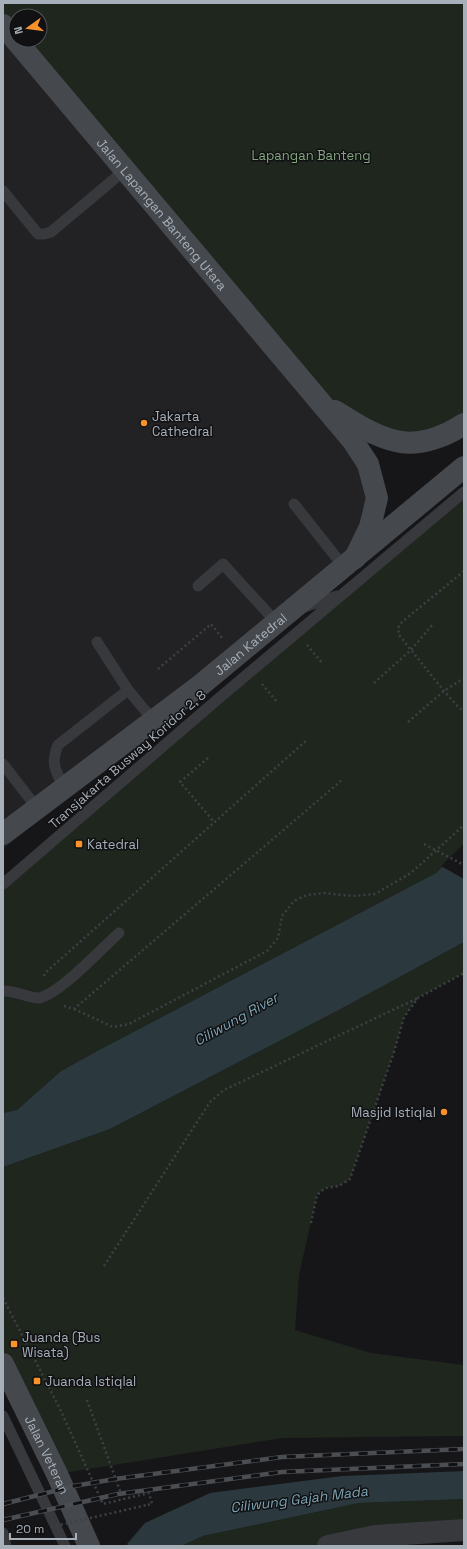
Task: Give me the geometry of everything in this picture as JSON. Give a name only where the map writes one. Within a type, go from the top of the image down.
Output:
[{"type":"main road","name":"Jalan Lapangan Banteng Utara","points":[[3,25],[322,403]]},
{"type":"main road","points":[[322,403],[360,426],[397,442],[420,442],[447,435],[464,424]]},
{"type":"main road","name":"Jalan Katedral","points":[[3,834],[202,684],[349,562],[370,527],[377,498],[368,464],[353,441],[322,403]]},
{"type":"main road","points":[[349,562],[464,467]]},
{"type":"main road","name":"Jalan Veteran","points":[[3,1364],[58,1474],[89,1546]]},
{"type":"street","points":[[328,1546],[375,1536],[464,1530]]},
{"type":"lane","points":[[3,191],[38,234],[44,234],[52,232],[124,169]]},
{"type":"lane","name":"Transjakarta Busway Koridor 2, 8","points":[[3,884],[251,671],[464,492]]},
{"type":"lane","points":[[198,586],[223,564],[283,616],[343,594],[349,562],[294,504]]},
{"type":"lane","points":[[97,642],[128,690],[154,721]]},
{"type":"lane","points":[[64,788],[54,765],[53,756],[58,745],[128,690]]},
{"type":"lane","points":[[3,764],[37,808]]},
{"type":"lane","points":[[3,991],[9,990],[38,998],[55,991],[119,933]]},
{"type":"lane","points":[[3,1416],[65,1546]]},
{"type":"lane","points":[[6,1546],[8,1534]]},
{"type":"path","points":[[464,571],[402,622],[398,628],[399,635],[444,691],[459,708],[464,711]]},
{"type":"path","points":[[374,682],[411,650],[434,623]]},
{"type":"path","points":[[158,669],[211,624]]},
{"type":"path","points":[[306,644],[323,664]]},
{"type":"path","points":[[251,671],[278,703]]},
{"type":"path","points":[[408,722],[444,691],[464,678]]},
{"type":"path","points":[[308,739],[45,973],[38,998],[74,1009],[112,1027],[128,1024],[267,951],[278,938],[282,916],[294,901],[307,895],[324,893],[352,896],[375,894],[411,874],[464,825]]},
{"type":"path","points":[[208,758],[180,782],[214,822]]},
{"type":"path","points":[[74,1009],[342,780]]},
{"type":"path","points":[[424,844],[464,865]]},
{"type":"path","points":[[104,1266],[210,1102],[224,1090],[418,998],[464,973]]},
{"type":"path","points":[[311,1223],[317,1195],[325,1188],[339,1186],[350,1179],[394,1052],[404,1017],[418,998]]},
{"type":"path","points":[[3,1298],[60,1409],[103,1504],[149,1493],[152,1504],[51,1527]]},
{"type":"path","points":[[87,1400],[123,1499]]},
{"type":"path","points":[[3,1537],[8,1534]]},
{"type":"shaded area","points":[[3,28],[8,34],[8,48],[20,48],[368,464],[368,532],[313,592],[3,849]]},
{"type":"green space","name":"Lapangan Banteng","points":[[3,3],[464,3],[464,424],[434,438],[350,420],[20,48],[48,48],[48,8],[8,8],[8,35],[3,29]]},
{"type":"green space","points":[[464,492],[464,846],[436,873],[61,1071],[17,1110],[3,1113],[3,885]]},
{"type":"green space","points":[[464,942],[464,973],[418,998],[404,1017],[394,1052],[350,1179],[339,1186],[325,1188],[317,1195],[299,1275],[295,1330],[371,1353],[464,1365],[464,1436],[283,1438],[57,1474],[3,1364],[3,1167],[110,1129],[337,1011]]},
{"type":"green space","points":[[464,1499],[464,1530],[328,1546],[181,1546],[203,1536],[359,1503]]},
{"type":"water","name":"Ciliwung River","points":[[464,846],[464,942],[337,1011],[110,1129],[3,1167],[3,1113],[17,1110],[61,1071],[436,873]]},
{"type":"water","name":"Ciliwung Gajah Mada","points":[[464,1471],[464,1499],[359,1503],[203,1536],[181,1546],[129,1546],[127,1544],[145,1523],[210,1493],[342,1476]]},
{"type":"pier","points":[[464,844],[464,879],[441,866]]},
{"type":"railway","points":[[3,1504],[74,1486],[115,1479],[282,1457],[464,1449]]},
{"type":"railway","points":[[3,1520],[118,1494],[282,1472],[464,1464]]},
{"type":"place","name":"Jakarta Cathedral","points":[[144,423]]},
{"type":"place","name":"Katedral","points":[[79,844]]},
{"type":"place","name":"Masjid Istiqlal","points":[[444,1112]]},
{"type":"place","name":"Juanda (Bus Wisata)","points":[[14,1344]]},
{"type":"place","name":"Juanda Istiqlal","points":[[37,1381]]}]
